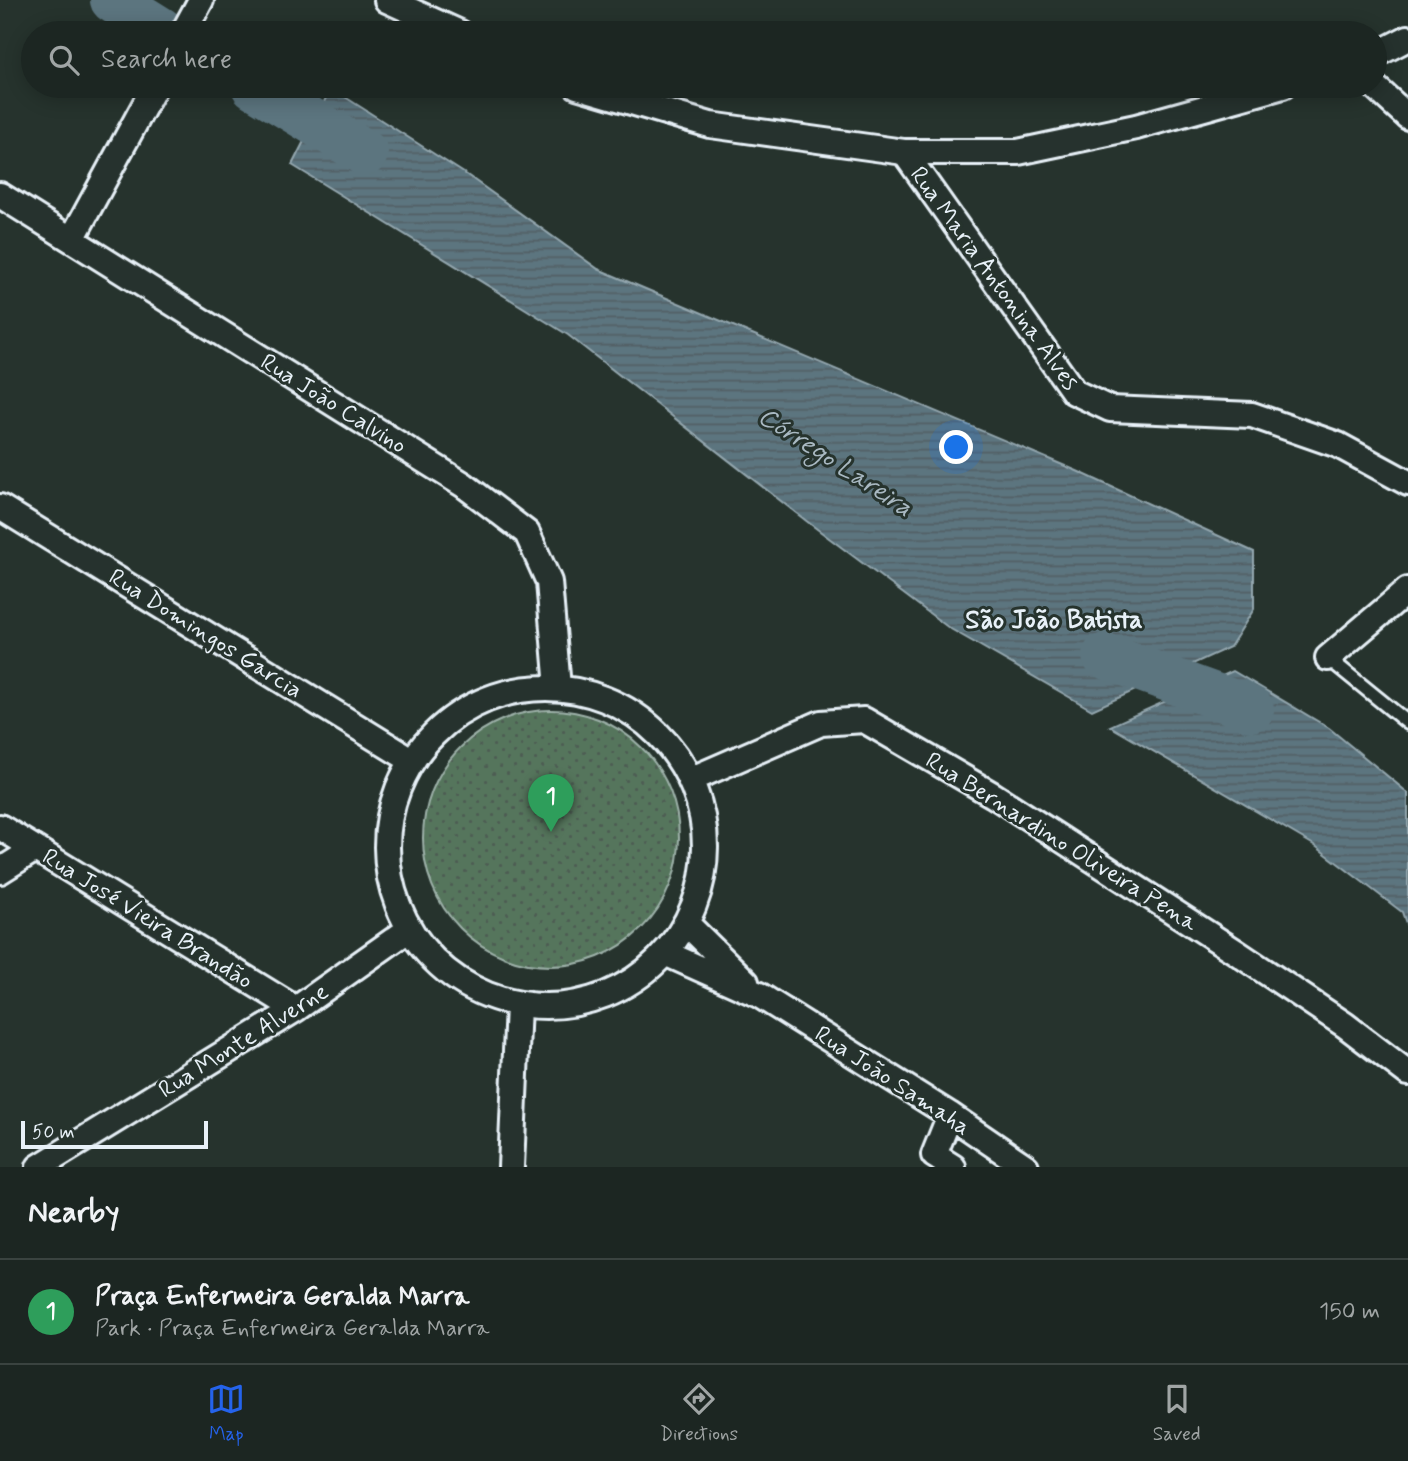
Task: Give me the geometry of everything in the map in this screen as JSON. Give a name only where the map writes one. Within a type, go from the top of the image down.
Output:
[{"type":"street","points":[[190,21],[201,0]]},
{"type":"street","points":[[387,0],[433,21]]},
{"type":"street","points":[[1387,49],[1408,38]]},
{"type":"street","points":[[72,239],[148,98]]},
{"type":"street","points":[[618,98],[710,125],[904,152],[1018,152],[1136,127],[1240,98]]},
{"type":"street","points":[[1387,98],[1408,117]]},
{"type":"street","name":"Rua Maria Antonina Alves","points":[[904,152],[1074,392],[1110,410],[1252,415],[1338,445],[1408,483]]},
{"type":"street","name":"Rua João Calvino","points":[[0,195],[464,485],[527,533],[549,582],[558,688]]},
{"type":"street","name":"Rua Domingos Garcia","points":[[0,507],[411,760]]},
{"type":"street","points":[[1328,658],[1408,590]]},
{"type":"street","points":[[558,688],[599,696],[637,716],[668,744],[692,779],[706,832],[702,888],[679,938],[648,972],[608,995],[563,1006],[518,1005],[475,990],[437,965],[408,930],[391,889],[386,845],[393,801],[411,760],[439,728],[475,704],[515,690],[558,688]]},
{"type":"street","name":"Rua Bernardino Oliveira Pena","points":[[692,779],[821,723],[864,720],[993,795],[1236,951],[1408,1073]]},
{"type":"street","name":"Rua José Vieira Brandão","points":[[0,827],[296,1009]]},
{"type":"street","points":[[0,871],[35,849]]},
{"type":"street","name":"Rua João Samaha","points":[[686,923],[759,995]]},
{"type":"street","name":"Rua Monte Alverne","points":[[39,1167],[296,1009],[408,930]]},
{"type":"street","name":"Rua João Samaha","points":[[665,953],[759,995],[950,1115],[1027,1167]]},
{"type":"street","points":[[510,1167],[518,1005]]},
{"type":"street","points":[[950,1115],[934,1155],[953,1167]]},
{"type":"lane","points":[[1328,658],[1408,723]]},
{"type":"green space","points":[[551,710],[588,716],[611,725],[632,739],[650,757],[669,789],[679,838],[673,875],[664,898],[650,919],[632,937],[600,956],[551,966],[514,960],[491,951],[470,937],[452,919],[433,887],[423,838],[429,801],[438,778],[452,757],[470,739],[502,720]]},
{"type":"water","points":[[326,98],[347,98],[467,175],[598,269],[1077,471],[1254,552],[1254,609],[1230,647],[1092,710],[949,628],[809,523],[568,335],[292,165]]},
{"type":"water","points":[[1233,671],[1329,728],[1408,793],[1408,929],[1402,912],[1314,845],[1110,726]]},
{"type":"waterway","name":"Córrego Lareira","points":[[113,0],[147,21]]},
{"type":"waterway","name":"Córrego Lareira","points":[[274,98],[365,153]]},
{"type":"waterway","name":"Córrego Lareira","points":[[1105,656],[1251,709]]},
{"type":"place","name":"Praça Enfermeira Geralda Marra","points":[[551,832]]},
{"type":"district","name":"São João Batista","points":[[1054,619]]}]
